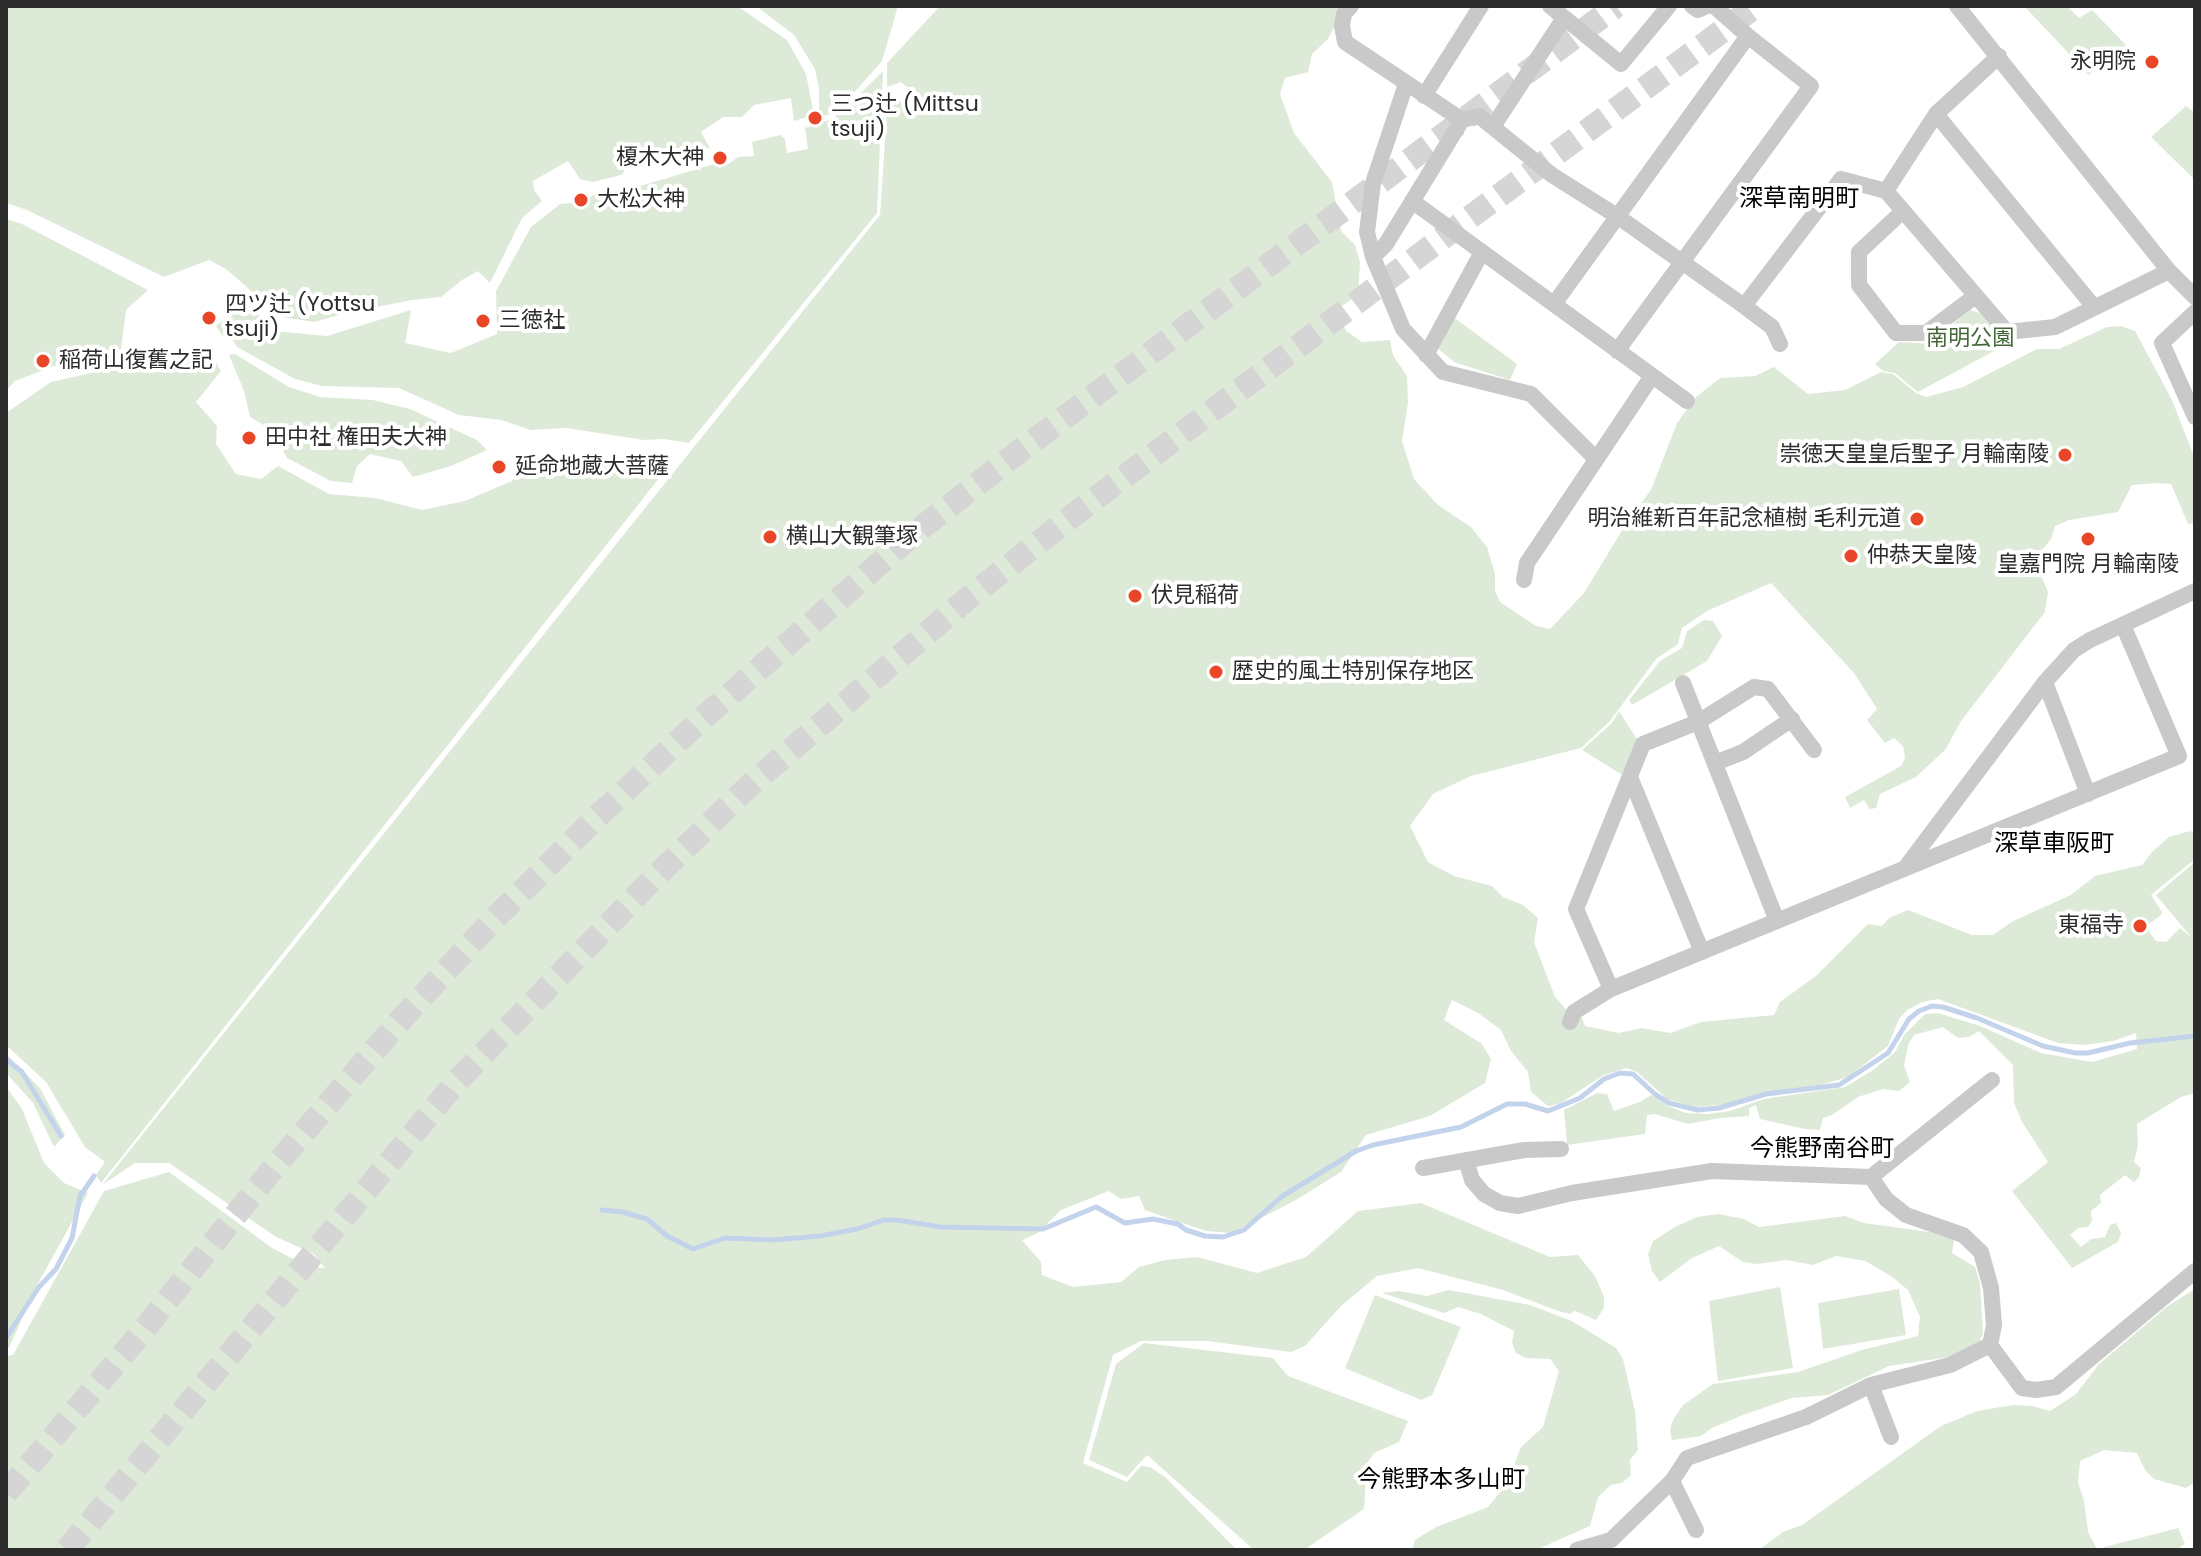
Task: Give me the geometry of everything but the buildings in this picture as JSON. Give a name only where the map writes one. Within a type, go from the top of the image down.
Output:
[{"type":"street","points":[[1351,6],[1344,14],[1342,26],[1345,42],[1462,120]]},
{"type":"street","points":[[1424,96],[1481,6]]},
{"type":"street","points":[[1550,6],[1621,64],[1669,6]]},
{"type":"street","points":[[1692,6],[1698,10],[1707,6]]},
{"type":"street","points":[[1617,351],[1811,86],[1714,6]]},
{"type":"street","points":[[1957,6],[2169,271],[2195,297]]},
{"type":"street","points":[[1494,125],[1564,18]]},
{"type":"street","points":[[1554,304],[1748,36]]},
{"type":"street","points":[[1886,191],[1936,114],[1999,56]]},
{"type":"street","points":[[1406,84],[1373,183],[1367,232],[1373,257],[1403,329],[1443,372],[1531,394],[1596,459]]},
{"type":"street","points":[[1936,114],[2094,307]]},
{"type":"street","points":[[1373,257],[1386,244],[1462,120],[1479,116],[1494,125],[1552,175],[1617,216],[1772,327],[1780,344]]},
{"type":"street","points":[[1744,306],[1841,179],[1886,191],[2007,332],[2055,327],[2169,271]]},
{"type":"street","points":[[1412,201],[1687,401]]},
{"type":"street","points":[[1903,211],[1859,252],[1859,285],[1896,333],[1926,333],[1974,297]]},
{"type":"street","points":[[1426,355],[1482,252]]},
{"type":"street","points":[[2195,312],[2162,343],[2195,417]]},
{"type":"street","points":[[1524,580],[1527,563],[1652,376]]},
{"type":"street","points":[[1904,869],[2045,682],[2074,650],[2195,591]]},
{"type":"street","points":[[1570,1022],[1574,1012],[1611,989],[2179,756],[2123,625]]},
{"type":"street","points":[[2045,682],[2088,794]]},
{"type":"street","points":[[1683,683],[1777,921]]},
{"type":"street","points":[[1611,989],[1576,909],[1643,744],[1698,722],[1754,687],[1768,689],[1814,750]]},
{"type":"street","points":[[1715,763],[1743,752],[1792,719]]},
{"type":"street","points":[[1630,777],[1702,952]]},
{"type":"street","points":[[1871,1177],[1992,1080]]},
{"type":"street","points":[[1423,1168],[1524,1150],[1561,1149]]},
{"type":"street","points":[[1466,1160],[1470,1175],[1484,1194],[1500,1203],[1518,1206],[1572,1193],[1712,1171],[1871,1177],[1886,1199],[1906,1215],[1963,1235],[1981,1252],[1991,1288],[1994,1325],[1990,1345],[2022,1388],[2036,1390],[2056,1387],[2195,1271]]},
{"type":"street","points":[[1577,1550],[1611,1540],[1672,1481],[1687,1458],[1806,1417],[1871,1385],[1950,1365],[1990,1345]]},
{"type":"street","points":[[1871,1385],[1891,1437]]},
{"type":"street","points":[[1672,1481],[1696,1530]]},
{"type":"green space","points":[[6,6],[737,6],[787,40],[806,74],[814,115],[794,121],[791,98],[754,105],[742,117],[723,117],[701,132],[710,148],[635,159],[621,175],[593,182],[580,179],[568,161],[533,181],[534,190],[542,201],[522,218],[490,283],[478,271],[441,297],[412,300],[314,322],[281,317],[226,269],[209,260],[164,277],[27,210],[6,203]]},
{"type":"green space","points":[[756,6],[898,6],[882,61],[844,104],[831,114],[819,117],[815,69],[794,35]]},
{"type":"green space","points":[[940,6],[1345,6],[1328,39],[1312,54],[1308,72],[1285,78],[1280,94],[1294,133],[1332,182],[1341,231],[1355,245],[1360,262],[1358,295],[1342,306],[1345,330],[1362,342],[1390,340],[1393,355],[1407,376],[1408,403],[1402,441],[1414,479],[1438,505],[1471,527],[1487,547],[1500,602],[1536,626],[1550,629],[1584,593],[1629,519],[1651,490],[1677,423],[1696,397],[1720,378],[1755,376],[1774,367],[1808,394],[1845,390],[1881,372],[1893,374],[1916,393],[1926,397],[1963,387],[2037,349],[2059,349],[2107,327],[2121,326],[2135,331],[2172,400],[2195,459],[2195,523],[2188,524],[2171,484],[2157,483],[2132,485],[2118,512],[2069,520],[2055,526],[2051,539],[2039,554],[2038,568],[2048,592],[2045,612],[1961,721],[1946,749],[1916,777],[1880,794],[1876,808],[1870,809],[1864,800],[1850,808],[1845,797],[1901,766],[1905,758],[1903,746],[1894,738],[1885,743],[1867,720],[1877,709],[1854,673],[1771,583],[1707,611],[1682,628],[1678,644],[1656,659],[1610,721],[1581,748],[1471,776],[1433,794],[1410,826],[1428,862],[1454,876],[1492,886],[1503,897],[1523,905],[1538,918],[1534,942],[1555,997],[1573,1017],[1577,1015],[1582,1018],[1585,1026],[1619,1033],[1641,1028],[1670,1033],[1701,1022],[1774,1015],[1780,1002],[1817,975],[1868,924],[1882,926],[1889,918],[1908,910],[1972,935],[1993,935],[2013,921],[2071,895],[2095,876],[2142,865],[2169,837],[2190,831],[2195,834],[2195,859],[2151,895],[2162,912],[2149,924],[2149,932],[2156,941],[2166,942],[2180,928],[2192,938],[2156,895],[2195,862],[2195,1093],[2181,1097],[2137,1124],[2138,1145],[2134,1162],[2141,1168],[2139,1177],[2134,1182],[2125,1175],[2100,1195],[2101,1203],[2091,1211],[2092,1221],[2088,1227],[2078,1228],[2070,1235],[2081,1247],[2091,1239],[2105,1237],[2110,1225],[2116,1223],[2121,1233],[2118,1242],[2072,1268],[2012,1191],[2048,1162],[2022,1122],[2014,1103],[2013,1065],[1979,1031],[1969,1037],[1958,1038],[1943,1027],[1914,1035],[1908,1045],[1904,1066],[1910,1082],[1899,1091],[1883,1089],[1858,1097],[1823,1118],[1820,1130],[1760,1119],[1756,1105],[1749,1108],[1749,1116],[1688,1124],[1655,1114],[1647,1115],[1645,1134],[1567,1145],[1564,1110],[1597,1093],[1607,1094],[1614,1111],[1651,1095],[1686,1113],[1708,1114],[1730,1111],[1764,1099],[1845,1087],[1895,1052],[1905,1034],[1925,1014],[1938,1013],[1980,1026],[2041,1053],[2092,1062],[2137,1049],[2136,1033],[2113,1041],[2085,1045],[2058,1043],[1938,999],[1907,1010],[1899,1019],[1888,1046],[1848,1077],[1814,1087],[1767,1092],[1721,1105],[1695,1107],[1667,1099],[1637,1072],[1626,1068],[1602,1076],[1561,1103],[1548,1106],[1531,1092],[1528,1072],[1511,1051],[1501,1030],[1478,1013],[1452,1000],[1444,1020],[1482,1044],[1491,1059],[1485,1083],[1430,1116],[1366,1135],[1341,1172],[1296,1200],[1232,1233],[1206,1231],[1170,1219],[1145,1210],[1139,1196],[1121,1199],[1109,1191],[1061,1210],[1038,1233],[1022,1240],[1041,1262],[1042,1275],[1073,1287],[1121,1282],[1139,1267],[1165,1260],[1197,1257],[1257,1273],[1306,1257],[1358,1211],[1421,1203],[1550,1257],[1578,1255],[1595,1276],[1604,1297],[1604,1308],[1596,1320],[1575,1311],[1570,1314],[1558,1311],[1503,1290],[1418,1268],[1377,1276],[1341,1306],[1305,1346],[1291,1352],[1207,1341],[1141,1341],[1113,1355],[1083,1463],[1127,1482],[1141,1466],[1150,1467],[1165,1477],[1237,1550],[6,1550],[6,1356],[13,1355],[104,1191],[169,1172],[272,1248],[307,1266],[325,1268],[314,1254],[276,1237],[169,1163],[135,1163],[102,1185],[880,215],[888,96],[894,95],[902,102],[913,92],[901,82],[887,87],[887,63]]},
{"type":"green space","points":[[2024,6],[2067,6],[2079,18],[2092,10],[2126,45],[2089,75]]},
{"type":"green space","points":[[883,71],[877,213],[689,443],[644,440],[566,428],[531,430],[501,420],[459,415],[399,388],[322,386],[295,379],[237,347],[231,337],[223,336],[216,326],[226,317],[228,304],[235,297],[248,304],[274,331],[327,336],[411,310],[405,343],[451,353],[497,334],[496,291],[531,227],[560,204],[572,203],[581,207],[596,192],[630,189],[711,165],[727,165],[738,157],[754,156],[752,142],[780,135],[785,139],[787,153],[808,149],[805,128],[832,119]]},
{"type":"green space","points":[[2186,106],[2195,113],[2195,180],[2151,137]]},
{"type":"green space","points":[[6,219],[22,224],[148,290],[126,310],[121,349],[54,366],[15,381],[6,391]]},
{"type":"green space","name":"南明公園","points":[[1970,310],[1980,313],[2007,344],[1918,392],[1895,373],[1883,371],[1875,364],[1899,342],[1929,344]]},
{"type":"green space","points":[[1452,316],[1517,364],[1510,380],[1454,362],[1435,346]]},
{"type":"green space","points":[[235,354],[289,387],[320,397],[373,400],[410,409],[477,440],[487,450],[451,466],[413,477],[401,461],[370,454],[357,466],[352,483],[331,481],[287,458],[272,430],[250,417],[244,391],[229,355]]},
{"type":"green space","points":[[202,355],[214,359],[221,371],[196,402],[217,426],[216,444],[236,474],[261,479],[278,466],[329,494],[375,498],[422,510],[465,501],[512,481],[544,456],[664,472],[101,1183],[96,1175],[105,1162],[85,1147],[46,1082],[6,1045],[6,413],[51,382],[114,368]]},
{"type":"green space","points":[[1704,620],[1713,621],[1722,636],[1707,661],[1632,705],[1629,700],[1660,661],[1682,648],[1687,631]]},
{"type":"green space","points":[[1619,711],[1640,744],[1624,776],[1582,750],[1612,723]]},
{"type":"green space","points":[[6,1054],[40,1088],[65,1135],[54,1147],[33,1103],[6,1073]]},
{"type":"green space","points":[[6,1086],[22,1109],[44,1163],[64,1183],[88,1193],[36,1287],[9,1348],[6,1348]]},
{"type":"green space","points":[[1718,1214],[1744,1219],[1759,1227],[1845,1216],[1864,1223],[1930,1232],[1954,1240],[1952,1253],[1975,1267],[1980,1284],[1983,1333],[1978,1345],[1956,1356],[1889,1366],[1828,1395],[1792,1398],[1743,1415],[1701,1436],[1672,1440],[1670,1430],[1673,1420],[1683,1405],[1713,1384],[1798,1372],[1862,1350],[1918,1336],[1920,1317],[1908,1290],[1865,1261],[1836,1256],[1813,1265],[1787,1260],[1757,1264],[1743,1262],[1719,1246],[1692,1258],[1660,1282],[1652,1271],[1648,1254],[1653,1241],[1697,1217]]},
{"type":"green space","points":[[1780,1287],[1793,1368],[1718,1381],[1709,1301]]},
{"type":"green space","points":[[1899,1289],[1906,1335],[1823,1349],[1818,1303]]},
{"type":"green space","points":[[2195,1289],[2195,1482],[2186,1488],[2154,1479],[2145,1470],[2137,1453],[2104,1450],[2080,1461],[2078,1482],[2088,1532],[2097,1549],[2178,1528],[2185,1544],[2176,1550],[1759,1550],[1783,1532],[1802,1525],[1941,1426],[1977,1411],[2013,1405],[2050,1411],[2076,1394],[2099,1364],[2169,1305]]},
{"type":"green space","points":[[1449,1290],[1530,1305],[1572,1321],[1616,1348],[1623,1359],[1635,1411],[1638,1450],[1630,1460],[1631,1475],[1622,1483],[1611,1485],[1598,1497],[1590,1526],[1536,1550],[1412,1550],[1415,1540],[1436,1527],[1488,1507],[1507,1484],[1521,1447],[1543,1427],[1559,1371],[1550,1359],[1526,1358],[1516,1353],[1512,1342],[1514,1331],[1481,1314],[1458,1307],[1444,1313],[1382,1293],[1399,1291],[1427,1296]]},
{"type":"green space","points":[[1375,1295],[1461,1327],[1432,1395],[1421,1400],[1345,1368]]},
{"type":"green space","points":[[1144,1343],[1273,1358],[1288,1376],[1408,1421],[1399,1442],[1374,1453],[1367,1463],[1364,1509],[1304,1550],[1254,1550],[1147,1455],[1127,1477],[1089,1460],[1116,1364]]},
{"type":"waterway","points":[[602,1210],[647,1219],[667,1236],[693,1249],[725,1238],[772,1240],[820,1236],[884,1220],[941,1227],[1043,1229],[1096,1207],[1125,1223],[1153,1219],[1178,1224],[1205,1236],[1223,1237],[1244,1230],[1281,1197],[1356,1151],[1461,1127],[1507,1104],[1525,1104],[1548,1111],[1580,1098],[1604,1079],[1620,1073],[1633,1074],[1669,1103],[1698,1110],[1719,1108],[1766,1094],[1839,1085],[1888,1053],[1909,1019],[1932,1006],[1977,1018],[2043,1046],[2075,1053],[2195,1036]]},
{"type":"waterway","points":[[6,1059],[22,1072],[61,1136]]},
{"type":"waterway","points":[[6,1338],[39,1287],[56,1269],[72,1238],[80,1196],[94,1176]]},
{"type":"tunnel","points":[[6,1493],[142,1332],[275,1166],[398,1023],[493,920],[702,719],[911,536],[1021,450],[1616,6]]},
{"type":"tunnel","points":[[67,1550],[457,1081],[653,879],[749,786],[968,598],[1084,507],[1756,6]]},
{"type":"place","name":"永明院","points":[[2152,62]]},
{"type":"place","name":"三つ辻 (Mittsu tsuji)","points":[[815,118]]},
{"type":"place","name":"榎木大神","points":[[720,158]]},
{"type":"place","name":"大松大神","points":[[581,200]]},
{"type":"place","name":"四ツ辻 (Yottsu tsuji)","points":[[209,318]]},
{"type":"place","name":"三徳社","points":[[483,321]]},
{"type":"place","name":"稲荷山復舊之記","points":[[43,361]]},
{"type":"place","name":"田中社 権田夫大神","points":[[249,438]]},
{"type":"place","name":"崇徳天皇皇后聖子 月輪南陵","points":[[2065,455]]},
{"type":"place","name":"延命地蔵大菩薩","points":[[499,467]]},
{"type":"place","name":"明治維新百年記念植樹 毛利元道","points":[[1917,519]]},
{"type":"place","name":"横山大観筆塚","points":[[770,537]]},
{"type":"place","name":"皇嘉門院 月輪南陵","points":[[2088,539]]},
{"type":"place","name":"仲恭天皇陵","points":[[1851,556]]},
{"type":"place","name":"伏見稲荷","points":[[1135,596]]},
{"type":"place","name":"歴史的風土特別保存地区","points":[[1216,672]]},
{"type":"place","name":"東福寺","points":[[2140,926]]},
{"type":"district","name":"深草南明町","points":[[1799,200]]},
{"type":"district","name":"深草車阪町","points":[[2054,845]]},
{"type":"district","name":"今熊野南谷町","points":[[1822,1150]]},
{"type":"district","name":"今熊野本多山町","points":[[1441,1481]]}]
